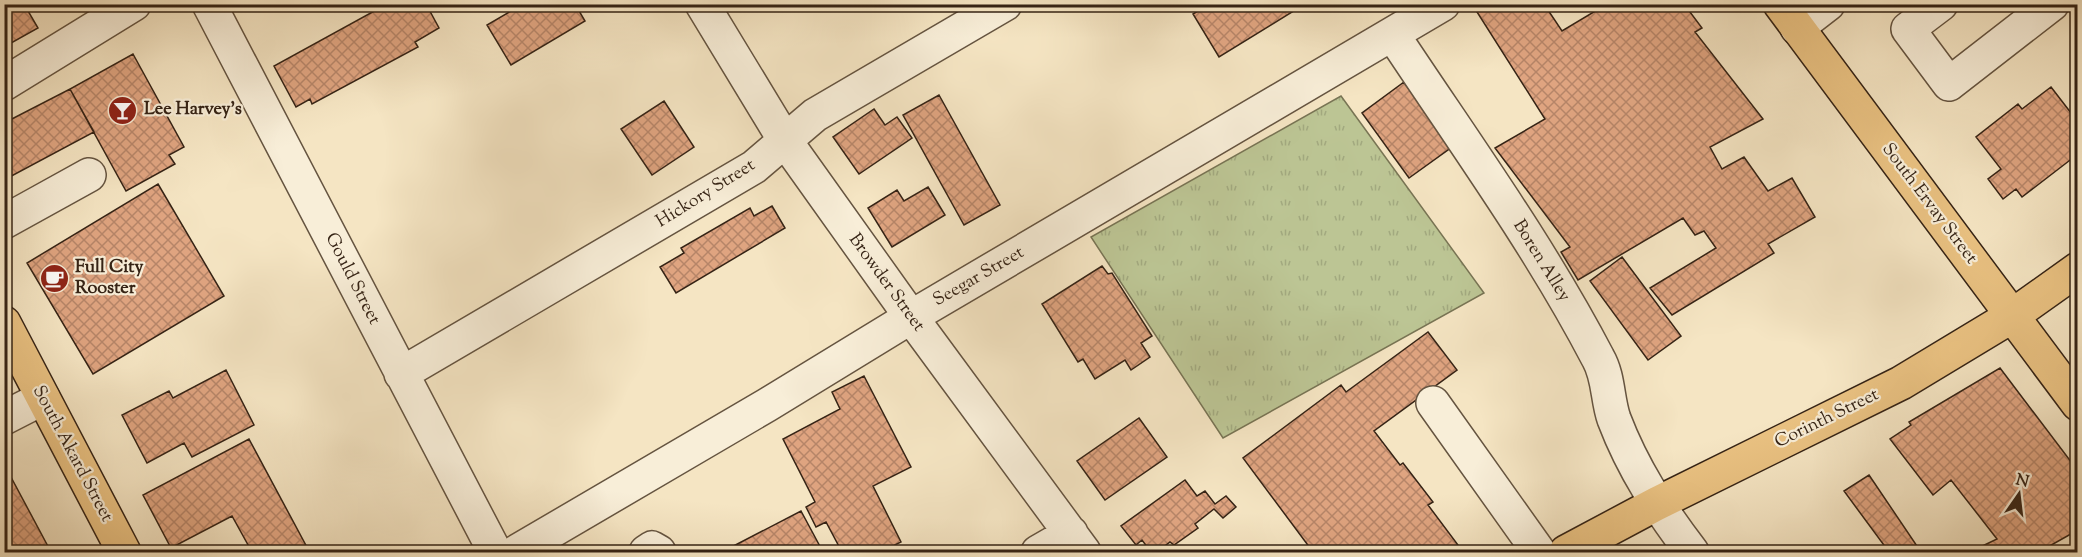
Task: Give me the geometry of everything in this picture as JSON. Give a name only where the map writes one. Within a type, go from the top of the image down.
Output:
[{"type":"main road","name":"South Ervay Street","points":[[1789,16],[2078,404]]},
{"type":"main road","name":"Corinth Street","points":[[1571,551],[1656,504],[1901,383],[2012,316],[2078,269]]},
{"type":"main road","name":"South Akard Street","points":[[4,322],[124,552]]},
{"type":"street","points":[[4,84],[134,4]]},
{"type":"street","name":"Gould Street","points":[[209,4],[495,552]]},
{"type":"street","name":"Browder Street","points":[[702,4],[784,140],[1077,543]]},
{"type":"street","name":"Hickory Street","points":[[401,374],[754,167],[815,115],[1005,4]]},
{"type":"street","name":"Seegar Street","points":[[516,552],[1443,4]]},
{"type":"street","points":[[1789,16],[1828,4]]},
{"type":"street","points":[[1941,4],[1908,29],[1949,84],[2052,4]]},
{"type":"street","name":"Boren Alley","points":[[1393,35],[1537,252],[1600,360],[1608,385],[1612,414],[1623,444],[1656,504],[1692,552]]},
{"type":"street","points":[[4,222],[89,175]]},
{"type":"street","points":[[4,418],[43,398]]},
{"type":"street","points":[[1433,403],[1539,552]]},
{"type":"street","points":[[1038,552],[1077,543]]},
{"type":"street","points":[[646,552],[652,549],[659,552]]},
{"type":"green space","points":[[1341,96],[1484,293],[1223,438],[1091,237]]},
{"type":"building","points":[[4,4],[24,4],[38,28],[4,47]]},
{"type":"building","points":[[387,4],[426,4],[439,28],[415,42],[418,47],[312,104],[310,99],[296,107],[274,66]]},
{"type":"building","points":[[523,4],[575,4],[585,21],[511,65],[487,25]]},
{"type":"building","points":[[1209,4],[1305,4],[1219,57],[1193,14]]},
{"type":"building","points":[[1490,4],[1544,4],[1562,31],[1607,4],[1684,4],[1702,28],[1695,32],[1763,119],[1710,147],[1722,169],[1744,157],[1768,191],[1792,178],[1815,217],[1768,244],[1774,253],[1672,315],[1650,288],[1716,248],[1704,231],[1695,235],[1683,218],[1578,280],[1561,252],[1570,247],[1495,148],[1545,119],[1477,12]]},
{"type":"building","name":"Lee Harvey's","points":[[133,54],[184,147],[169,155],[175,164],[126,191],[70,89]]},
{"type":"building","points":[[1404,82],[1452,147],[1409,178],[1362,113]]},
{"type":"building","points":[[2051,87],[2078,122],[2078,154],[2022,197],[2016,189],[2003,199],[1988,179],[2001,169],[1976,137],[2018,104],[2022,109]]},
{"type":"building","points":[[70,89],[94,132],[4,180],[4,123]]},
{"type":"building","points":[[939,95],[1000,205],[964,225],[903,115]]},
{"type":"building","points":[[664,101],[694,147],[652,175],[621,129]]},
{"type":"building","points":[[874,109],[885,125],[897,117],[912,138],[859,174],[833,137]]},
{"type":"building","points":[[158,184],[224,296],[93,374],[27,263]]},
{"type":"building","points":[[928,187],[945,215],[892,247],[868,208],[897,190],[904,201]]},
{"type":"building","points":[[772,206],[785,228],[676,293],[660,267],[684,253],[681,248],[750,208],[754,216]]},
{"type":"building","points":[[1622,257],[1681,336],[1648,360],[1590,281]]},
{"type":"building","points":[[1102,266],[1108,274],[1112,273],[1152,336],[1141,343],[1150,357],[1131,370],[1125,360],[1095,379],[1083,359],[1078,362],[1042,304]]},
{"type":"building","points":[[1428,332],[1457,370],[1374,431],[1400,465],[1403,463],[1433,502],[1428,505],[1458,545],[1448,552],[1313,552],[1243,458],[1341,385],[1346,392]]},
{"type":"building","points":[[2000,368],[2078,471],[2078,530],[2039,552],[1970,552],[1997,539],[1951,480],[1933,495],[1890,439],[1911,425],[1909,422]]},
{"type":"building","points":[[226,370],[254,425],[192,457],[184,443],[147,463],[122,415],[169,391],[173,398]]},
{"type":"building","points":[[864,376],[911,467],[873,486],[901,542],[881,552],[842,552],[826,522],[816,527],[806,507],[815,502],[783,439],[840,409],[832,392]]},
{"type":"building","points":[[1139,418],[1167,457],[1105,500],[1077,461]]},
{"type":"building","points":[[249,439],[309,551],[252,552],[232,516],[171,548],[143,495]]},
{"type":"building","points":[[4,464],[51,552],[4,552]]},
{"type":"building","points":[[1869,475],[1921,552],[1889,552],[1844,491]]},
{"type":"building","points":[[1185,480],[1197,496],[1205,491],[1215,504],[1226,496],[1236,507],[1223,518],[1214,509],[1195,524],[1198,528],[1174,545],[1170,542],[1157,552],[1151,552],[1142,540],[1136,545],[1121,526]]},
{"type":"building","points":[[801,511],[823,552],[722,552]]},
{"type":"place","name":"Lee Harvey's","points":[[123,110]]},
{"type":"place","name":"Full City Rooster","points":[[54,278]]}]
